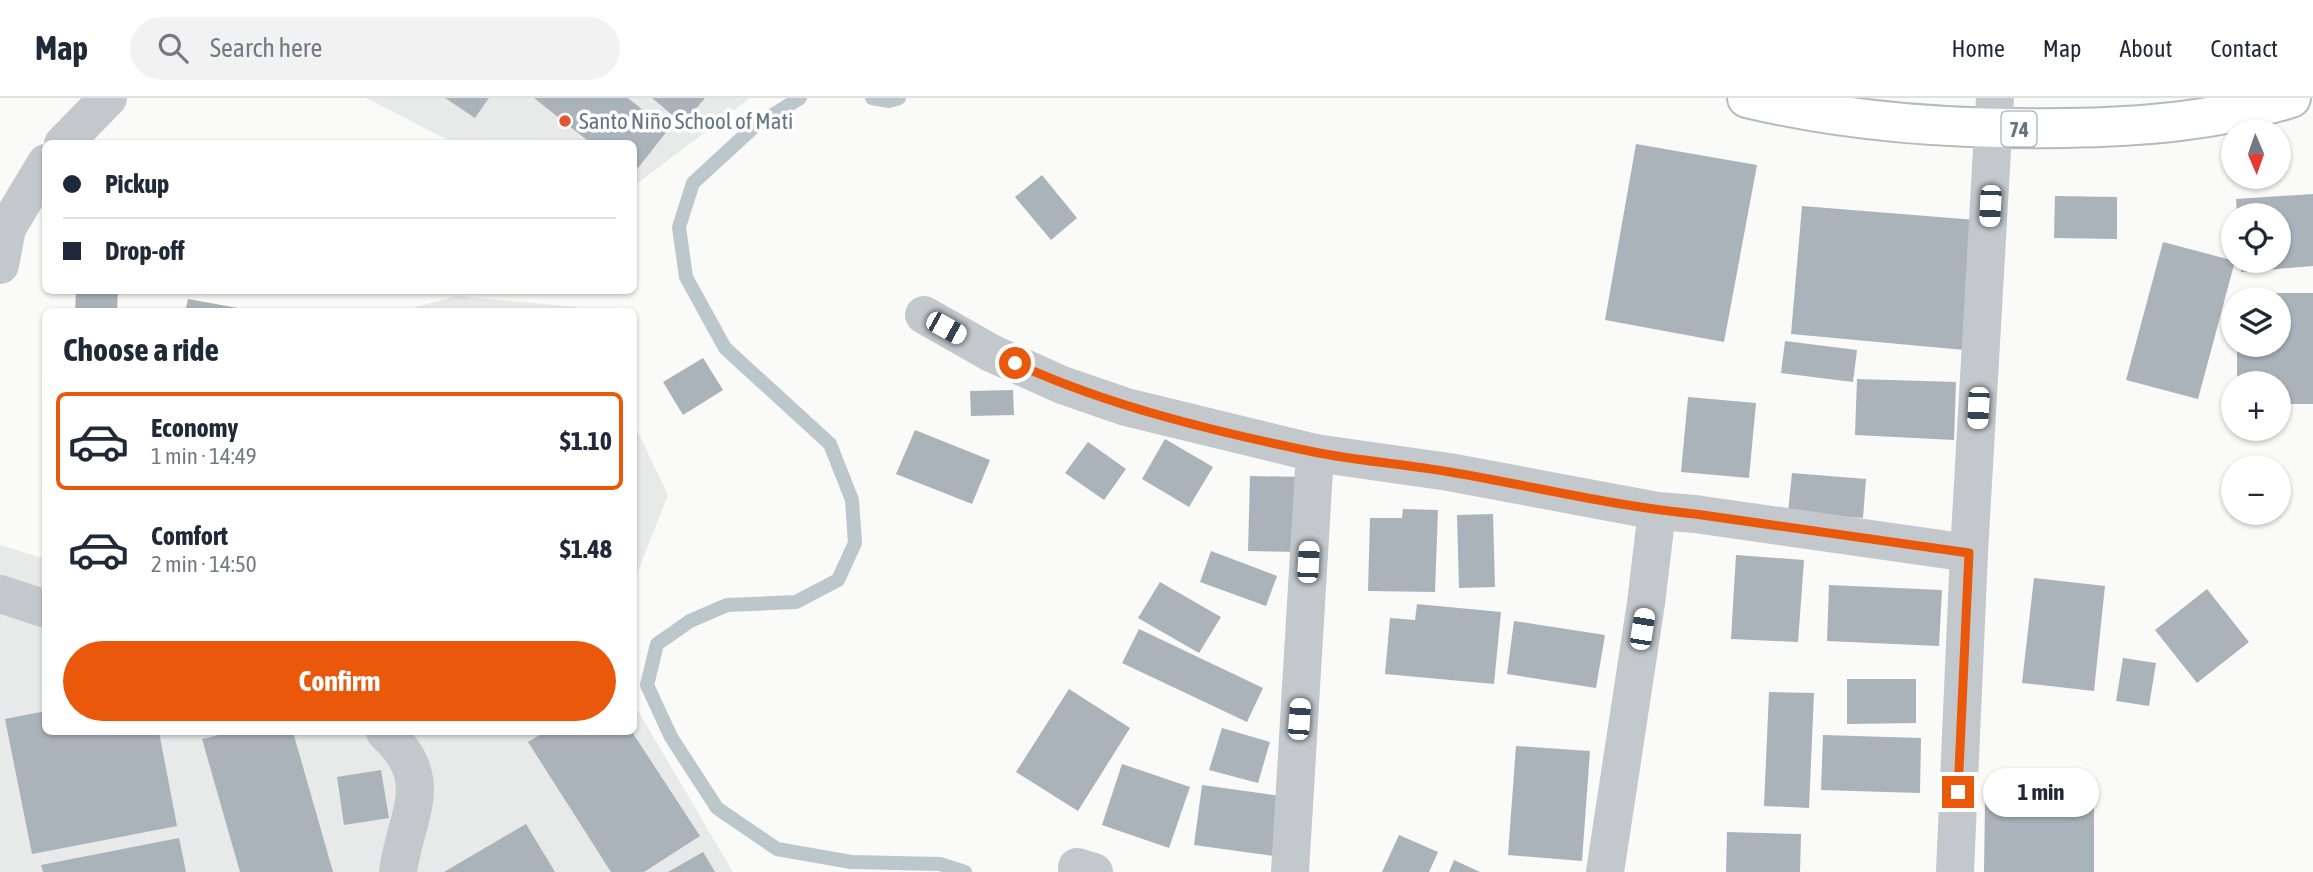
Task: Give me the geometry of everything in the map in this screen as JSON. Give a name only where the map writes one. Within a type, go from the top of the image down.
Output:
[{"type":"main road","name":"74","points":[[1747,98],[1896,123],[1994,114],[2095,128],[2190,120],[2291,98]]},
{"type":"street","points":[[67,140],[108,98]]},
{"type":"street","points":[[1955,872],[1969,553],[1994,114]]},
{"type":"street","points":[[0,265],[3,211],[42,167]]},
{"type":"street","points":[[924,316],[991,353],[1113,403],[1315,453],[1449,472],[1657,511],[1969,553]]},
{"type":"street","points":[[1290,872],[1315,453]]},
{"type":"street","points":[[1605,872],[1646,603],[1657,511]]},
{"type":"street","points":[[0,594],[42,608]]},
{"type":"street","points":[[389,735],[398,743],[414,770],[416,795],[398,872]]},
{"type":"shaded area","name":"Santo Niño School of Mati","points":[[366,98],[750,98],[637,184],[637,140],[448,140]]},
{"type":"shaded area","points":[[456,296],[578,308],[413,308]]},
{"type":"shaded area","points":[[637,430],[668,495],[637,573]]},
{"type":"shaded area","points":[[0,545],[42,558],[42,735],[637,735],[637,709],[733,872],[0,872]]},
{"type":"building","points":[[445,98],[489,98],[475,118]]},
{"type":"building","points":[[534,98],[628,98],[668,130],[637,169],[637,140],[587,140]]},
{"type":"building","points":[[652,98],[705,98],[683,124]]},
{"type":"building","points":[[1636,144],[1757,165],[1724,342],[1605,320]]},
{"type":"building","points":[[1042,175],[1077,218],[1051,240],[1015,197]]},
{"type":"building","points":[[2313,194],[2313,266],[2291,268],[2291,203],[2236,203],[2236,199]]},
{"type":"building","points":[[2055,196],[2117,197],[2117,239],[2054,238]]},
{"type":"building","points":[[1802,206],[1976,220],[1964,350],[1791,334]]},
{"type":"building","points":[[2163,242],[2221,257],[2221,273],[2232,273],[2228,287],[2221,287],[2221,313],[2198,399],[2126,380]]},
{"type":"building","points":[[2291,293],[2313,293],[2313,404],[2291,404],[2291,371],[2237,371],[2237,357],[2291,357]]},
{"type":"building","points":[[76,294],[118,294],[117,308],[75,308]]},
{"type":"building","points":[[188,299],[238,308],[186,308]]},
{"type":"building","points":[[1785,341],[1857,350],[1853,382],[1781,373]]},
{"type":"building","points":[[703,358],[723,390],[683,415],[663,382]]},
{"type":"building","points":[[1857,379],[1956,382],[1954,440],[1855,435]]},
{"type":"building","points":[[1013,390],[1014,415],[971,416],[970,391]]},
{"type":"building","points":[[1688,397],[1756,403],[1749,478],[1681,472]]},
{"type":"building","points":[[915,430],[990,460],[972,504],[896,474]]},
{"type":"building","points":[[1165,439],[1213,467],[1189,507],[1142,479]]},
{"type":"building","points":[[1088,442],[1126,469],[1104,500],[1065,473]]},
{"type":"building","points":[[1792,473],[1866,479],[1863,518],[1788,512]]},
{"type":"building","points":[[1250,476],[1304,477],[1303,552],[1248,551]]},
{"type":"building","points":[[1403,509],[1438,510],[1435,592],[1368,591],[1370,518],[1402,518]]},
{"type":"building","points":[[1493,514],[1495,587],[1459,588],[1457,515]]},
{"type":"building","points":[[1211,551],[1277,576],[1266,606],[1200,582]]},
{"type":"building","points":[[1736,555],[1804,560],[1798,642],[1731,639]]},
{"type":"building","points":[[2034,578],[2105,586],[2094,691],[2022,683]]},
{"type":"building","points":[[1160,582],[1221,617],[1199,653],[1138,618]]},
{"type":"building","points":[[1829,585],[1942,590],[1939,646],[1827,641]]},
{"type":"building","points":[[2207,589],[2249,642],[2197,683],[2155,630]]},
{"type":"building","points":[[1417,604],[1501,612],[1494,684],[1385,674],[1390,618],[1415,620]]},
{"type":"building","points":[[1514,621],[1605,635],[1596,688],[1507,674]]},
{"type":"building","points":[[1139,629],[1263,688],[1247,722],[1122,663]]},
{"type":"building","points":[[2123,658],[2156,663],[2149,706],[2116,701]]},
{"type":"building","points":[[1847,679],[1916,679],[1916,723],[1847,724]]},
{"type":"building","points":[[1069,689],[1130,728],[1078,811],[1016,772]]},
{"type":"building","points":[[1769,692],[1814,693],[1809,808],[1764,806]]},
{"type":"building","points":[[42,712],[42,735],[160,735],[177,826],[32,854],[5,719]]},
{"type":"building","points":[[1222,728],[1270,742],[1258,783],[1209,770]]},
{"type":"building","points":[[219,735],[294,735],[333,872],[240,872],[202,739]]},
{"type":"building","points":[[540,735],[634,735],[700,836],[644,872],[611,872],[528,742]]},
{"type":"building","points":[[1823,735],[1921,738],[1920,793],[1821,790]]},
{"type":"building","points":[[1516,746],[1590,751],[1582,861],[1508,855]]},
{"type":"building","points":[[1122,764],[1190,787],[1169,848],[1102,825]]},
{"type":"building","points":[[381,770],[389,818],[344,825],[337,777]]},
{"type":"building","points":[[1202,785],[1281,796],[1273,856],[1194,845]]},
{"type":"building","points":[[1985,802],[2094,803],[2094,872],[1984,872]]},
{"type":"building","points":[[526,824],[555,872],[444,872]]},
{"type":"building","points":[[1727,832],[1801,834],[1800,872],[1726,872]]},
{"type":"building","points":[[1399,835],[1438,852],[1429,872],[1382,872]]},
{"type":"building","points":[[179,838],[186,872],[43,872],[41,865]]},
{"type":"building","points":[[703,852],[715,872],[668,872]]},
{"type":"building","points":[[1454,860],[1480,872],[1449,872]]},
{"type":"waterway","points":[[800,98],[755,126],[693,183],[679,227],[686,277],[725,348],[830,444],[852,500],[855,543],[838,580],[796,602],[727,605],[690,621],[657,644],[647,685],[671,737],[717,808],[777,849],[851,862],[940,864],[965,872]]},
{"type":"waterway","points":[[872,98],[889,101],[899,98]]},
{"type":"place","name":"Santo Niño School of Mati","points":[[565,121]]},
{"type":"route","points":[[1015,363],[1062,384],[1126,407],[1315,453],[1449,472],[1657,511],[1969,553],[1958,792]]}]
